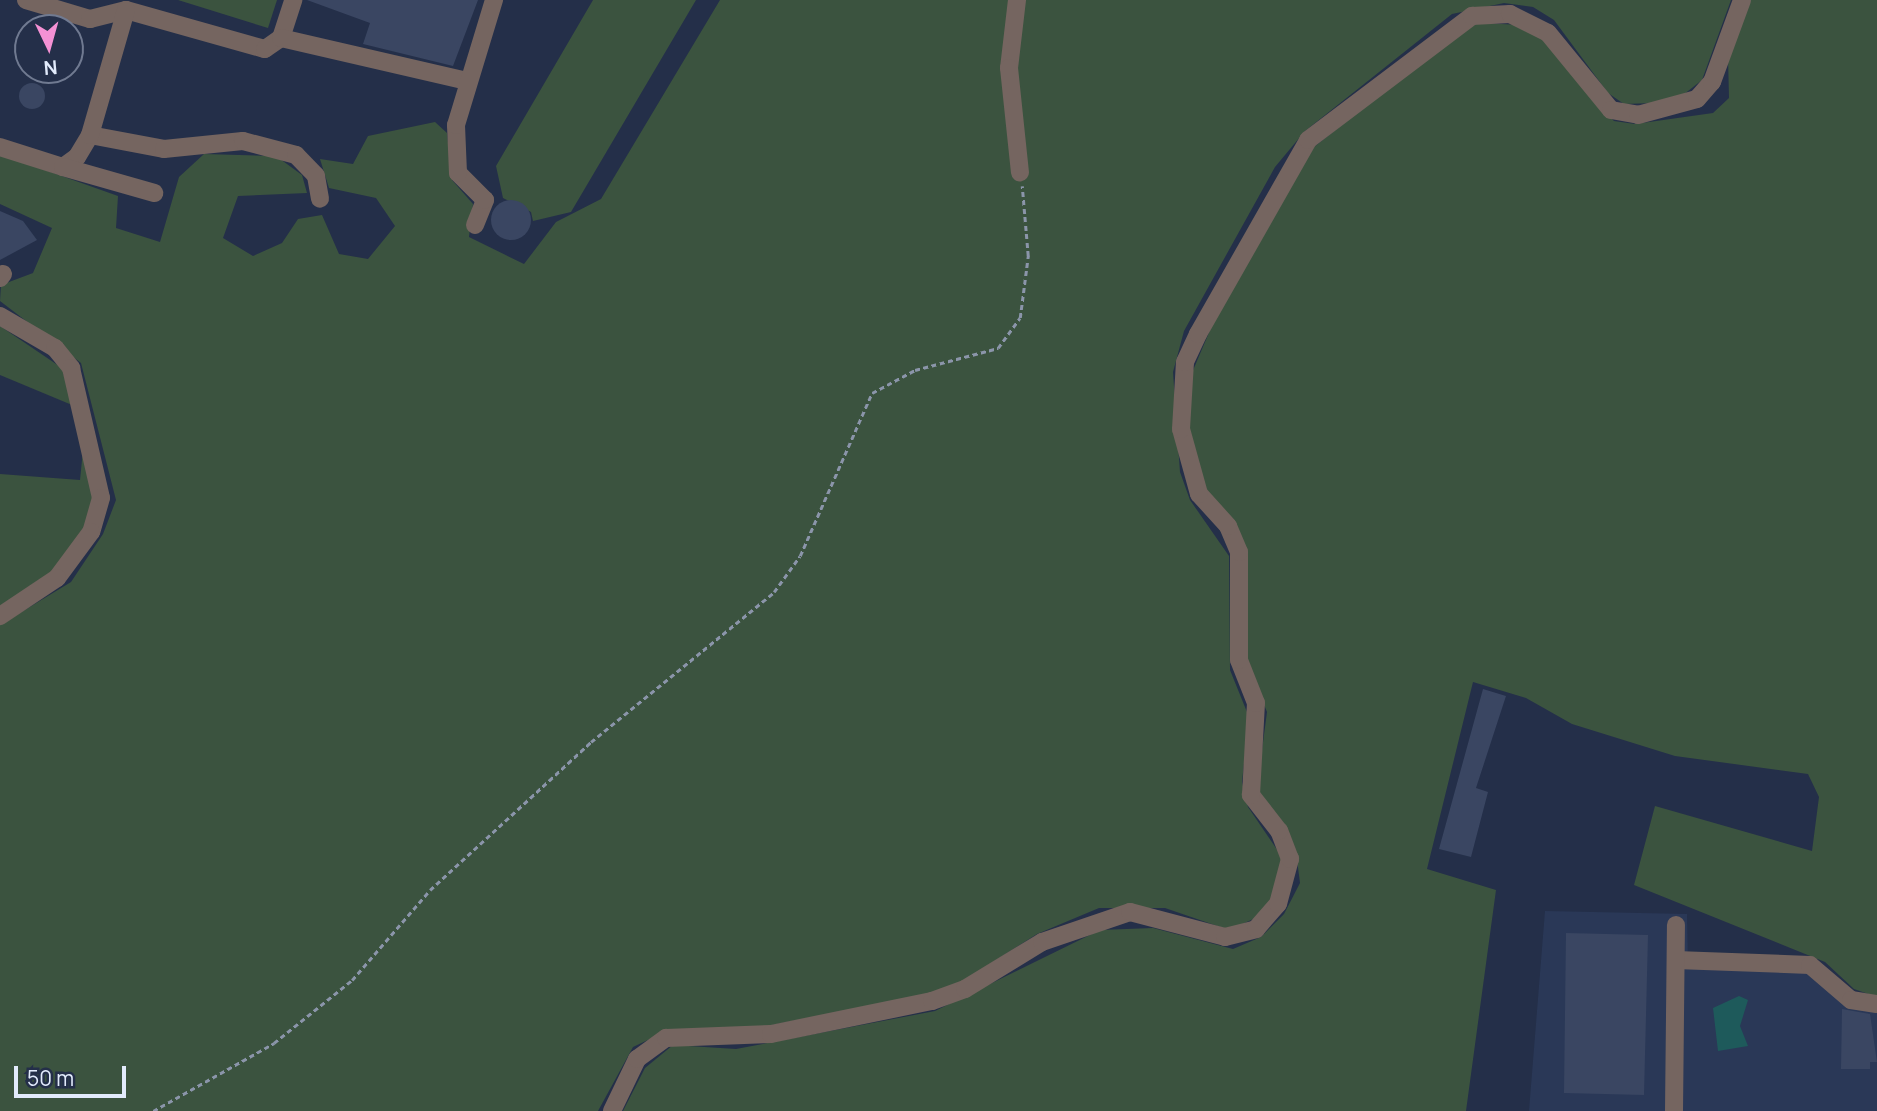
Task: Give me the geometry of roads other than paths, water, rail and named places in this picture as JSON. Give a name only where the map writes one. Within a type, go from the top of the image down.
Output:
[{"type":"street","points":[[26,0],[90,19],[126,10],[265,49],[281,38],[293,0]]},
{"type":"street","points":[[475,225],[485,200],[458,173],[456,155],[467,81],[494,0]]},
{"type":"street","points":[[1017,0],[1009,68],[1020,172]]},
{"type":"street","points":[[612,1111],[637,1059],[666,1038],[771,1034],[932,1001],[965,989],[1042,942],[1130,912],[1225,937],[1244,934],[1269,915],[1287,884],[1290,859],[1283,838],[1251,795],[1256,704],[1239,660],[1241,565],[1228,526],[1199,494],[1181,429],[1185,362],[1198,334],[1308,140],[1472,16],[1510,14],[1548,33],[1611,110],[1638,115],[1670,110],[1704,90],[1742,0]]},
{"type":"street","points":[[63,167],[90,135],[126,10]]},
{"type":"street","points":[[281,38],[467,81]]},
{"type":"street","points":[[90,135],[164,149],[243,141],[283,151],[316,176],[320,198]]},
{"type":"street","points":[[0,147],[154,192]]},
{"type":"street","points":[[0,316],[55,348],[71,368],[101,498],[91,532],[57,578],[0,616]]},
{"type":"street","points":[[1674,1111],[1676,925]]},
{"type":"street","points":[[1676,960],[1810,965],[1851,1000],[1877,1004]]}]
